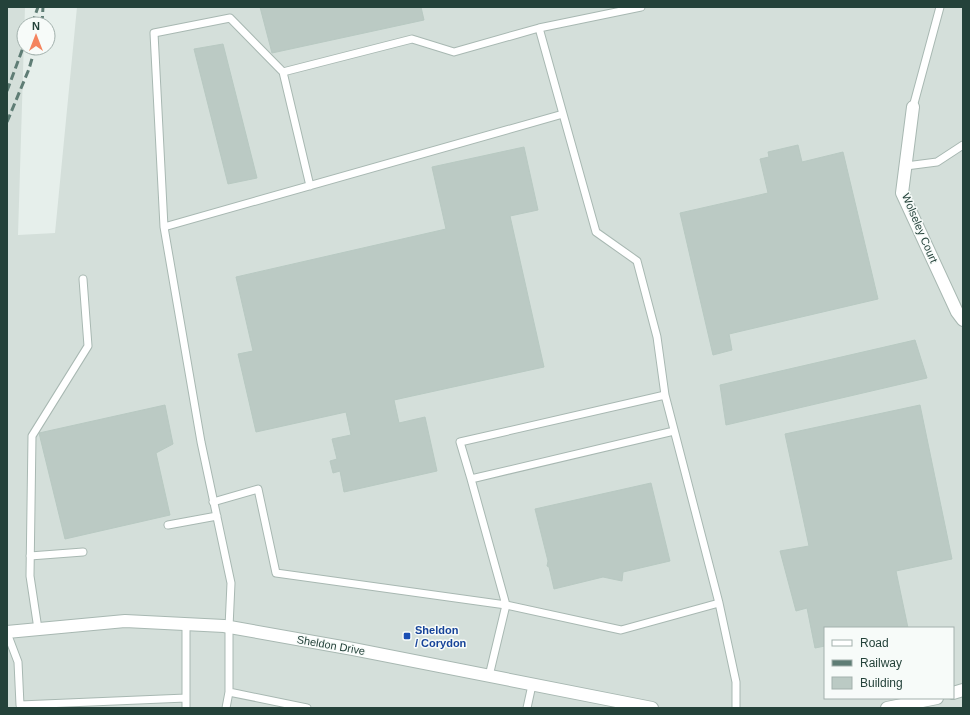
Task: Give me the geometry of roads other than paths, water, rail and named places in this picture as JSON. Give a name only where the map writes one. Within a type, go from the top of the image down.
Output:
[{"type":"street","name":"Wolseley Court","points":[[913,107],[902,193],[957,312],[963,320]]},
{"type":"street","name":"Sheldon Drive","points":[[7,632],[125,621],[229,626],[652,708]]},
{"type":"street","points":[[887,708],[932,699]]},
{"type":"lane","points":[[283,72],[412,39],[454,52],[540,28],[640,7]]},
{"type":"lane","points":[[913,107],[940,7]]},
{"type":"lane","points":[[226,708],[229,692],[229,626],[231,583],[201,442],[164,227],[154,34],[230,18],[283,72],[310,186]]},
{"type":"lane","points":[[540,28],[596,232],[637,261],[656,337],[665,395],[719,603],[736,682],[736,708]]},
{"type":"lane","points":[[164,227],[563,114]]},
{"type":"lane","points":[[906,166],[937,162],[963,145]]},
{"type":"lane","points":[[38,629],[30,576],[32,436],[88,346],[82,279]]},
{"type":"lane","points":[[488,676],[506,605],[460,442],[665,395]]},
{"type":"lane","points":[[471,480],[674,431]]},
{"type":"lane","points":[[214,502],[258,489],[276,573],[506,605],[621,630],[719,603]]},
{"type":"lane","points":[[168,526],[217,516]]},
{"type":"lane","points":[[30,556],[82,552]]},
{"type":"lane","points":[[186,624],[186,708]]},
{"type":"lane","points":[[7,632],[18,662],[20,706],[186,698]]},
{"type":"lane","points":[[527,708],[532,685]]},
{"type":"lane","points":[[229,692],[307,708]]},
{"type":"railway","points":[[35,16],[38,7]]},
{"type":"railway","points":[[42,16],[43,7]]},
{"type":"railway","points":[[7,91],[20,56]]},
{"type":"railway","points":[[7,122],[29,69],[33,56]]},
{"type":"place","name":"Sheldon / Corydon","points":[[407,636]]}]
